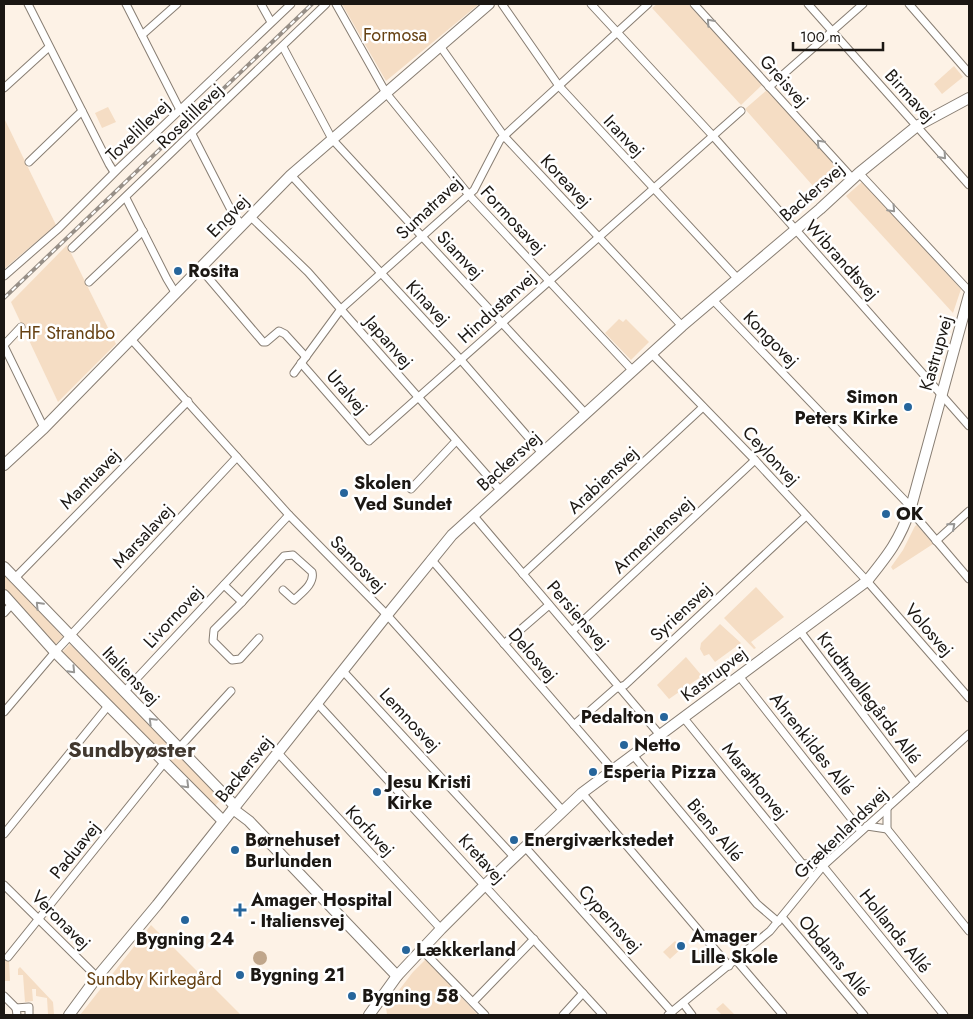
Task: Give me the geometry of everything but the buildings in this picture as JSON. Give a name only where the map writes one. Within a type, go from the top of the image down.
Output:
[{"type":"street","points":[[28,4],[108,164],[114,172]]},
{"type":"street","points":[[126,4],[180,110]]},
{"type":"street","points":[[142,35],[177,4]]},
{"type":"street","points":[[261,4],[271,22]]},
{"type":"street","name":"Tovelillevej","points":[[4,276],[59,228],[109,180],[114,172],[291,4]]},
{"type":"street","name":"Roselillevej","points":[[72,248],[326,4]]},
{"type":"street","name":"Formosavej","points":[[336,4],[386,93],[469,195],[633,371]]},
{"type":"street","name":"Engvej","points":[[4,465],[44,428],[291,175],[489,4]]},
{"type":"street","name":"Iranvej","points":[[502,4],[559,86],[653,190],[737,278]]},
{"type":"street","name":"Wibrandtsvej","points":[[591,4],[713,136],[969,426]]},
{"type":"street","name":"Sumatravej","points":[[294,373],[341,309],[474,190],[500,140],[648,4]]},
{"type":"street","name":"Greisvej","points":[[694,4],[768,87],[969,293]]},
{"type":"street","name":"Birmavej","points":[[808,4],[969,185]]},
{"type":"street","points":[[768,87],[863,4]]},
{"type":"street","points":[[909,4],[969,73]]},
{"type":"street","points":[[4,88],[50,46]]},
{"type":"street","name":"Koreavej","points":[[440,46],[504,136],[682,326]]},
{"type":"street","name":"Siamvej","points":[[283,47],[332,139],[586,414]]},
{"type":"street","name":"Backersvej","points":[[69,1015],[97,977],[158,905],[452,535],[682,326],[856,176],[917,126],[969,98]]},
{"type":"street","name":"Hindustanvej","points":[[369,441],[741,111]]},
{"type":"street","points":[[29,162],[82,112]]},
{"type":"street","points":[[192,134],[233,214],[242,225]]},
{"type":"street","name":"Kinavej","points":[[291,175],[461,360],[542,453]]},
{"type":"street","points":[[126,198],[176,294]]},
{"type":"street","name":"Japanvej","points":[[250,217],[308,272],[500,490]]},
{"type":"street","points":[[89,282],[143,231]]},
{"type":"street","points":[[200,268],[263,342],[266,342],[279,331],[285,334],[306,357]]},
{"type":"street","name":"Kastrupvej","points":[[369,1015],[397,976],[441,928],[582,793],[867,581],[892,550],[912,507],[941,394],[966,322],[969,293]]},
{"type":"street","name":"Kongovej","points":[[713,300],[912,507],[917,518],[969,579]]},
{"type":"street","points":[[21,327],[4,346],[44,428]]},
{"type":"street","name":"Samosvej","points":[[131,339],[289,515],[387,615],[563,811]]},
{"type":"street","name":"Ceylonvej","points":[[652,354],[755,460],[867,581]]},
{"type":"street","name":"Uralvej","points":[[301,363],[369,441]]},
{"type":"street","name":"Mantuavej","points":[[14,578],[188,402]]},
{"type":"street","name":"Arabiensvej","points":[[523,574],[703,407]]},
{"type":"street","points":[[411,489],[456,441]]},
{"type":"street","name":"Marsalavej","points":[[4,712],[55,652],[237,457]]},
{"type":"street","name":"Armeniensvej","points":[[572,631],[755,460]]},
{"type":"street","points":[[936,540],[969,511]]},
{"type":"street","name":"Livornovej","points":[[124,692],[289,515]]},
{"type":"street","name":"Persiensvej","points":[[473,515],[660,735]]},
{"type":"street","name":"Syriensvej","points":[[574,726],[615,688],[625,685],[632,679],[806,516]]},
{"type":"street","points":[[259,638],[240,658],[232,660],[212,641],[214,630],[284,556],[293,555],[312,572],[311,582],[294,600],[283,590]]},
{"type":"street","name":"Delosvej","points":[[432,559],[613,770]]},
{"type":"street","name":"Italiensvej","points":[[4,567],[397,976]]},
{"type":"street","name":"Volosvej","points":[[867,581],[969,698]]},
{"type":"street","name":"Livornovej","points":[[224,585],[242,602]]},
{"type":"street","points":[[4,595],[55,652],[223,821]]},
{"type":"street","points":[[4,613],[12,604]]},
{"type":"street","points":[[504,644],[549,604]]},
{"type":"street","name":"Krudtmøllegårds Allé","points":[[800,631],[915,783]]},
{"type":"street","name":"Lemnosvej","points":[[343,670],[514,857]]},
{"type":"street","name":"Ahrenkildes Allé","points":[[739,676],[864,828]]},
{"type":"street","points":[[179,748],[231,691]]},
{"type":"street","name":"Kretavej","points":[[317,703],[603,1015]]},
{"type":"street","points":[[4,834],[108,706]]},
{"type":"street","name":"Marathonvej","points":[[683,717],[813,877]]},
{"type":"street","name":"Grækenlandsvej","points":[[670,1014],[758,942],[780,919],[822,866],[969,734]]},
{"type":"street","name":"Korfuvej","points":[[278,753],[441,928]]},
{"type":"street","name":"Biens Allé","points":[[632,755],[757,904],[780,919]]},
{"type":"street","name":"Paduavej","points":[[8,956],[164,763]]},
{"type":"street","points":[[582,793],[729,966]]},
{"type":"street","points":[[888,808],[887,829],[969,931]]},
{"type":"street","points":[[864,828],[887,829]]},
{"type":"street","name":"Cypernsvej","points":[[525,847],[670,1014]]},
{"type":"street","points":[[803,864],[818,864],[822,866]]},
{"type":"street","name":"Hollands Allé","points":[[822,866],[944,1015]]},
{"type":"street","name":"Veronavej","points":[[4,885],[97,977]]},
{"type":"street","name":"Obdams Allé","points":[[780,919],[864,1015]]},
{"type":"street","points":[[473,1002],[534,939]]},
{"type":"street","points":[[421,949],[485,1015]]},
{"type":"street","points":[[736,960],[784,1015]]},
{"type":"street","points":[[563,1015],[583,993]]},
{"type":"street","points":[[4,996],[16,1012],[29,1007],[29,1015]]},
{"type":"street","points":[[683,1003],[692,1015]]},
{"type":"green space","name":"Formosa","points":[[342,4],[479,4],[386,81]]},
{"type":"green space","points":[[657,4],[688,4],[762,85],[741,105],[652,8]]},
{"type":"green space","points":[[954,66],[963,77],[942,94],[934,84]]},
{"type":"green space","points":[[767,90],[842,175],[821,195],[745,109]]},
{"type":"green space","points":[[108,107],[116,122],[102,128],[95,113]]},
{"type":"green space","points":[[4,118],[56,225],[4,269]]},
{"type":"green space","points":[[862,182],[961,289],[953,313],[846,196]]},
{"type":"green space","name":"HF Strandbo","points":[[67,245],[116,344],[58,402],[11,302]]},
{"type":"green space","points":[[619,319],[623,322],[626,319],[649,342],[631,360],[605,333]]},
{"type":"green space","points":[[917,525],[933,544],[893,570],[891,567]]},
{"type":"green space","points":[[4,573],[63,637],[55,645],[4,588]]},
{"type":"green space","points":[[756,587],[784,617],[751,642],[756,648],[754,649],[724,618]]},
{"type":"green space","points":[[720,624],[741,643],[715,662],[709,654],[704,656],[700,649],[701,643]]},
{"type":"green space","points":[[70,644],[222,798],[214,807],[62,652]]},
{"type":"green space","points":[[686,657],[702,676],[669,699],[657,685]]},
{"type":"green space","name":"Sundby Kirkegård","points":[[151,925],[241,1015],[80,1015]]},
{"type":"green space","points":[[675,941],[682,948],[670,959],[663,952]]},
{"type":"green space","points":[[4,953],[9,960],[10,981],[4,981]]},
{"type":"green space","points":[[426,959],[478,1015],[387,1015],[386,1007],[413,972]]},
{"type":"green space","points":[[20,967],[53,1002],[54,1014],[48,1014],[47,998],[36,996],[36,989],[32,989],[33,1001],[25,1002],[23,975],[18,975]]},
{"type":"green space","points":[[723,1003],[735,1015],[722,1015],[716,1009]]},
{"type":"shaded area","points":[[260,951],[265,953],[267,958],[265,963],[260,965],[255,963],[253,958],[255,953]]},
{"type":"railway","points":[[4,298],[312,4]]},
{"type":"place","name":"Rosita","points":[[178,271]]},
{"type":"place","name":"Simon Peters Kirke","points":[[908,407]]},
{"type":"place","name":"Skolen Ved Sundet","points":[[344,493]]},
{"type":"place","name":"OK","points":[[886,514]]},
{"type":"place","name":"Pedalton","points":[[664,717]]},
{"type":"place","name":"Netto","points":[[624,745]]},
{"type":"place","name":"Esperia Pizza","points":[[593,772]]},
{"type":"place","name":"Jesu Kristi Kirke","points":[[377,792]]},
{"type":"place","name":"Energiværkstedet","points":[[514,840]]},
{"type":"place","name":"Børnehuset Burlunden","points":[[235,850]]},
{"type":"place","name":"Amager Hospital - Italiensvej","points":[[240,910]]},
{"type":"place","name":"Bygning 24","points":[[185,920]]},
{"type":"place","name":"Amager Lille Skole","points":[[681,946]]},
{"type":"place","name":"Lækkerland","points":[[406,950]]},
{"type":"place","name":"Bygning 21","points":[[240,975]]},
{"type":"place","name":"Bygning 58","points":[[352,996]]},
{"type":"district","name":"Sundbyøster","points":[[132,749]]}]
